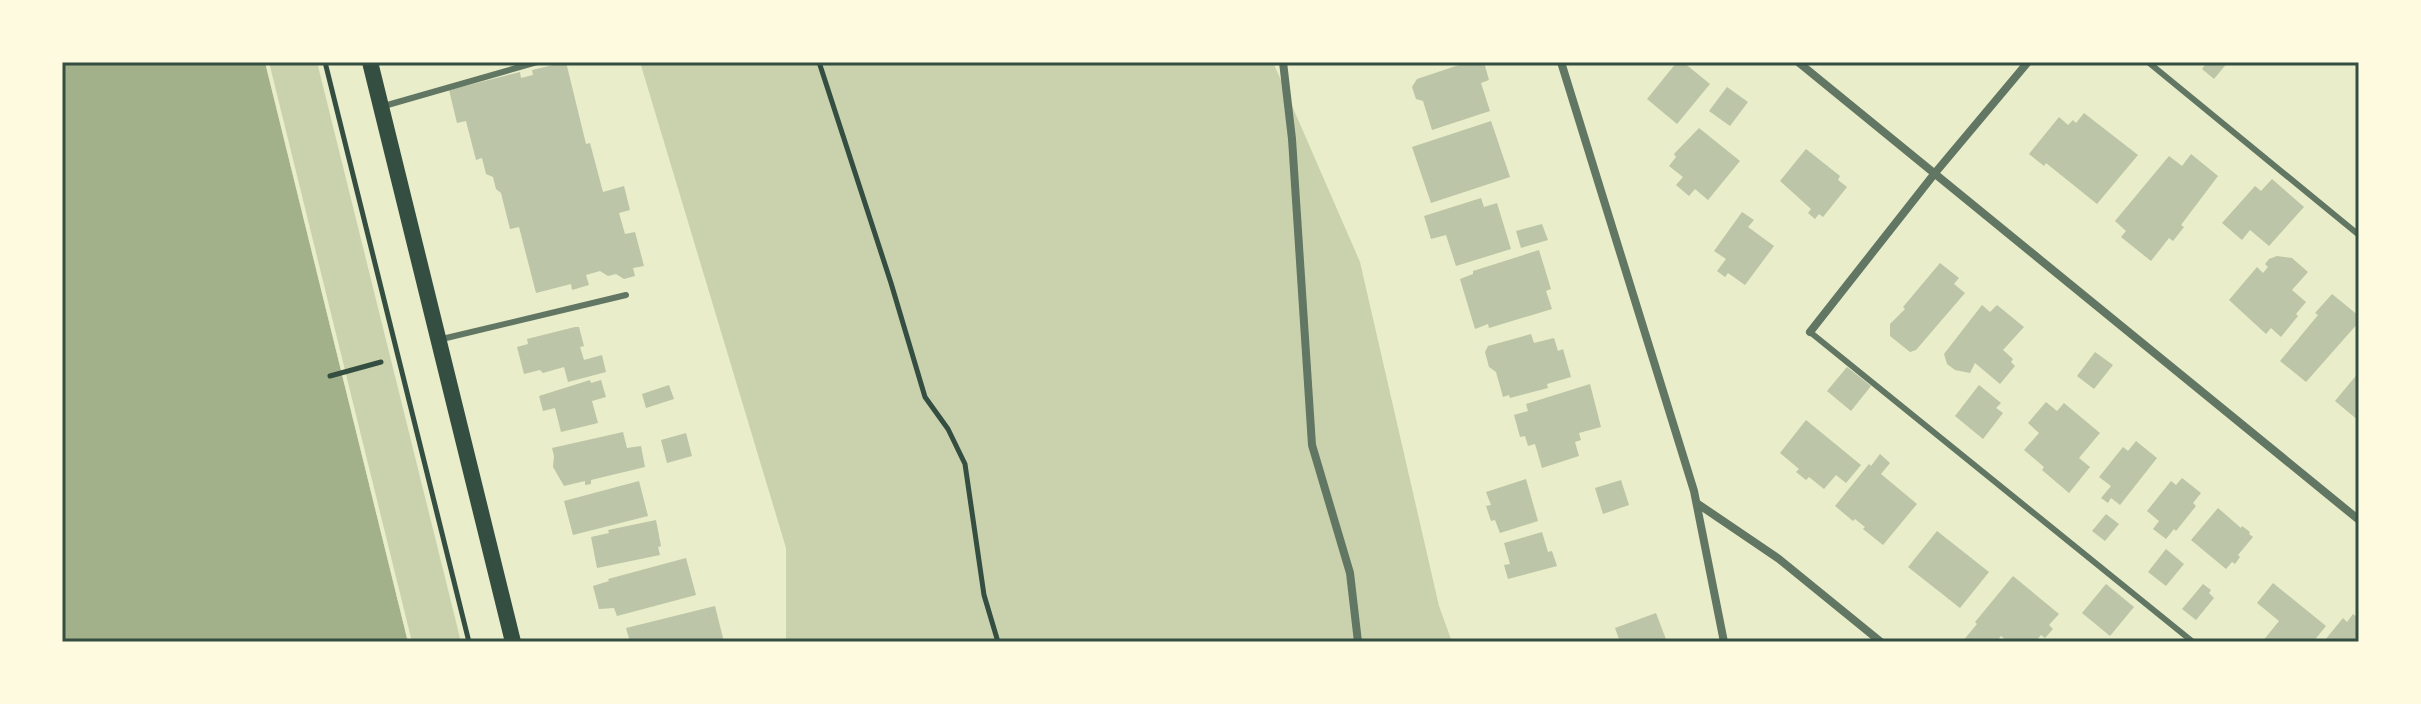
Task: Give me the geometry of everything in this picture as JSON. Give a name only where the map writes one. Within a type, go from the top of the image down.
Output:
[{"type":"main road","points":[[370,62],[513,642]]},
{"type":"street","points":[[1283,62],[1292,139],[1312,445],[1350,573],[1358,642]]},
{"type":"street","points":[[1561,62],[1698,504],[1724,642]]},
{"type":"street","points":[[1798,62],[2359,520]]},
{"type":"street","points":[[1810,332],[1935,173],[2028,62]]},
{"type":"street","points":[[1698,504],[1779,559],[1881,642]]},
{"type":"lane","points":[[381,107],[537,62]]},
{"type":"lane","points":[[2148,62],[2359,235]]},
{"type":"lane","points":[[439,340],[626,295]]},
{"type":"lane","points":[[1810,332],[2193,642]]},
{"type":"path","points":[[325,62],[469,642]]},
{"type":"path","points":[[819,62],[925,397],[948,429],[965,464],[984,595],[998,642]]},
{"type":"path","points":[[330,376],[381,362]]},
{"type":"shaded area","points":[[62,62],[265,62],[408,642],[62,642]]},
{"type":"shaded area","points":[[265,62],[317,62],[461,642],[408,642]]},
{"type":"shaded area","points":[[640,62],[1273,62],[1360,262],[1439,606],[1452,642],[786,642],[786,548]]},
{"type":"pier","points":[[265,62],[269,62],[412,642],[408,642]]},
{"type":"building","points":[[566,62],[586,144],[590,143],[603,192],[624,186],[630,210],[619,213],[625,234],[635,232],[644,266],[633,268],[635,276],[624,279],[600,271],[586,275],[589,285],[572,290],[571,284],[536,293],[519,227],[510,229],[501,193],[496,189],[493,177],[486,174],[482,158],[476,160],[466,121],[457,123],[449,90],[520,72],[521,78],[533,75],[532,70]]},
{"type":"building","points":[[1468,62],[1484,62],[1489,80],[1481,83],[1490,111],[1432,130],[1423,101],[1416,99],[1412,87],[1417,79]]},
{"type":"building","points":[[1677,62],[1683,62],[1710,84],[1677,124],[1647,99]]},
{"type":"building","points":[[2207,62],[2228,62],[2214,79],[2202,69]]},
{"type":"building","points":[[1727,87],[1748,102],[1730,126],[1709,111]]},
{"type":"building","points":[[2084,113],[2138,155],[2097,204],[2046,163],[2044,166],[2029,154],[2059,117],[2068,125],[2073,120],[2076,123]]},
{"type":"building","points":[[1491,121],[1510,177],[1431,203],[1412,147]]},
{"type":"building","points":[[1699,128],[1740,161],[1708,200],[1695,189],[1689,196],[1676,185],[1683,177],[1669,166],[1676,157],[1674,154]]},
{"type":"building","points":[[1806,149],[1840,176],[1838,180],[1847,187],[1823,217],[1819,214],[1815,219],[1808,213],[1811,209],[1780,181]]},
{"type":"building","points":[[2191,154],[2218,176],[2181,225],[2184,227],[2173,241],[2169,238],[2151,261],[2121,237],[2126,231],[2115,221],[2169,156],[2182,166]]},
{"type":"building","points":[[2272,179],[2304,207],[2269,246],[2250,230],[2242,240],[2222,223],[2255,186],[2261,191]]},
{"type":"building","points":[[1481,198],[1484,207],[1497,203],[1511,249],[1456,266],[1446,235],[1431,239],[1424,216]]},
{"type":"building","points":[[1742,212],[1754,220],[1748,227],[1774,246],[1745,285],[1728,273],[1725,277],[1717,271],[1726,259],[1714,251]]},
{"type":"building","points":[[1542,224],[1548,240],[1521,248],[1516,231]]},
{"type":"building","points":[[1539,250],[1551,289],[1546,291],[1552,309],[1489,328],[1488,324],[1475,329],[1460,279],[1473,274],[1473,271]]},
{"type":"building","points":[[2277,256],[2292,258],[2308,272],[2292,290],[2306,302],[2281,337],[2271,328],[2266,334],[2229,300],[2257,267],[2263,273],[2269,259]]},
{"type":"building","points":[[1940,263],[1959,278],[1954,284],[1965,293],[1916,350],[1910,352],[1890,336],[1890,324]]},
{"type":"building","points":[[2332,294],[2359,316],[2359,322],[2306,382],[2280,361]]},
{"type":"building","points":[[1982,305],[1990,312],[1997,305],[2024,327],[2003,350],[2013,359],[2011,362],[2015,366],[2000,384],[1975,363],[1970,373],[1955,370],[1947,364],[1944,354]]},
{"type":"building","points":[[579,327],[584,360],[602,355],[606,372],[568,382],[564,367],[524,374],[517,347],[528,344],[527,339]]},
{"type":"building","points":[[1531,334],[1534,343],[1554,338],[1558,351],[1563,349],[1571,377],[1547,384],[1548,388],[1503,397],[1496,372],[1489,367],[1485,352],[1488,346]]},
{"type":"building","points":[[2095,352],[2113,365],[2094,389],[2077,376]]},
{"type":"building","points":[[1847,367],[1871,386],[1851,411],[1827,391]]},
{"type":"building","points":[[2359,372],[2359,421],[2335,401]]},
{"type":"building","points":[[590,380],[591,383],[601,380],[606,397],[592,401],[598,423],[561,432],[555,408],[543,411],[539,396]]},
{"type":"building","points":[[1590,384],[1601,427],[1579,433],[1581,440],[1575,442],[1579,456],[1542,468],[1535,444],[1528,446],[1525,436],[1520,437],[1514,415],[1528,411],[1526,404]]},
{"type":"building","points":[[669,385],[674,399],[646,408],[642,394]]},
{"type":"building","points":[[1979,385],[2001,403],[1996,408],[2003,413],[1983,439],[1955,416]]},
{"type":"building","points":[[2046,402],[2057,411],[2064,403],[2100,433],[2079,458],[2090,467],[2069,493],[2024,450],[2039,433],[2028,423]]},
{"type":"building","points":[[1806,420],[1861,465],[1846,483],[1836,475],[1824,489],[1809,477],[1806,480],[1796,472],[1799,469],[1780,453]]},
{"type":"building","points":[[623,432],[627,448],[641,446],[645,467],[591,480],[591,484],[585,485],[585,481],[564,486],[553,467],[552,448]]},
{"type":"building","points":[[686,433],[692,456],[667,463],[661,440]]},
{"type":"building","points":[[2136,441],[2157,458],[2120,505],[2111,498],[2108,503],[2101,498],[2111,486],[2099,477],[2123,447],[2128,451]]},
{"type":"building","points":[[1880,454],[1890,463],[1881,474],[1917,504],[1883,545],[1863,529],[1865,527],[1835,506]]},
{"type":"building","points":[[2182,478],[2201,493],[2193,503],[2196,506],[2166,539],[2153,529],[2159,521],[2147,511],[2171,481],[2176,485]]},
{"type":"building","points":[[1526,479],[1538,521],[1500,533],[1495,520],[1491,521],[1486,506],[1491,505],[1486,492]]},
{"type":"building","points":[[1621,480],[1629,505],[1603,514],[1595,488]]},
{"type":"building","points":[[639,481],[648,516],[573,535],[564,501]]},
{"type":"building","points":[[2218,508],[2253,537],[2238,555],[2240,557],[2235,564],[2232,562],[2226,569],[2191,540]]},
{"type":"building","points":[[2106,514],[2119,524],[2105,541],[2092,531]]},
{"type":"building","points":[[656,520],[660,555],[597,568],[591,537],[609,533],[608,530]]},
{"type":"building","points":[[1937,531],[1989,572],[1960,608],[1908,567]]},
{"type":"building","points":[[1542,532],[1548,552],[1552,551],[1557,566],[1508,579],[1504,565],[1510,564],[1504,543]]},
{"type":"building","points":[[2166,549],[2184,564],[2166,586],[2148,572]]},
{"type":"building","points":[[686,558],[696,595],[617,616],[614,608],[599,609],[593,586]]},
{"type":"building","points":[[2013,576],[2059,614],[2049,625],[2053,629],[2045,638],[2041,635],[2035,642],[2008,642],[2001,636],[1996,642],[1962,642],[1977,624],[1975,622]]},
{"type":"building","points":[[2273,583],[2326,626],[2313,642],[2262,642],[2279,621],[2257,603]]},
{"type":"building","points":[[2106,584],[2134,607],[2110,636],[2082,613]]},
{"type":"building","points":[[2203,584],[2211,590],[2209,593],[2214,598],[2196,620],[2182,609]]},
{"type":"building","points":[[715,606],[724,642],[630,642],[626,628]]},
{"type":"building","points":[[1656,613],[1667,642],[1620,642],[1615,628]]},
{"type":"building","points":[[2353,614],[2359,619],[2359,642],[2325,640],[2343,618],[2347,622]]}]
